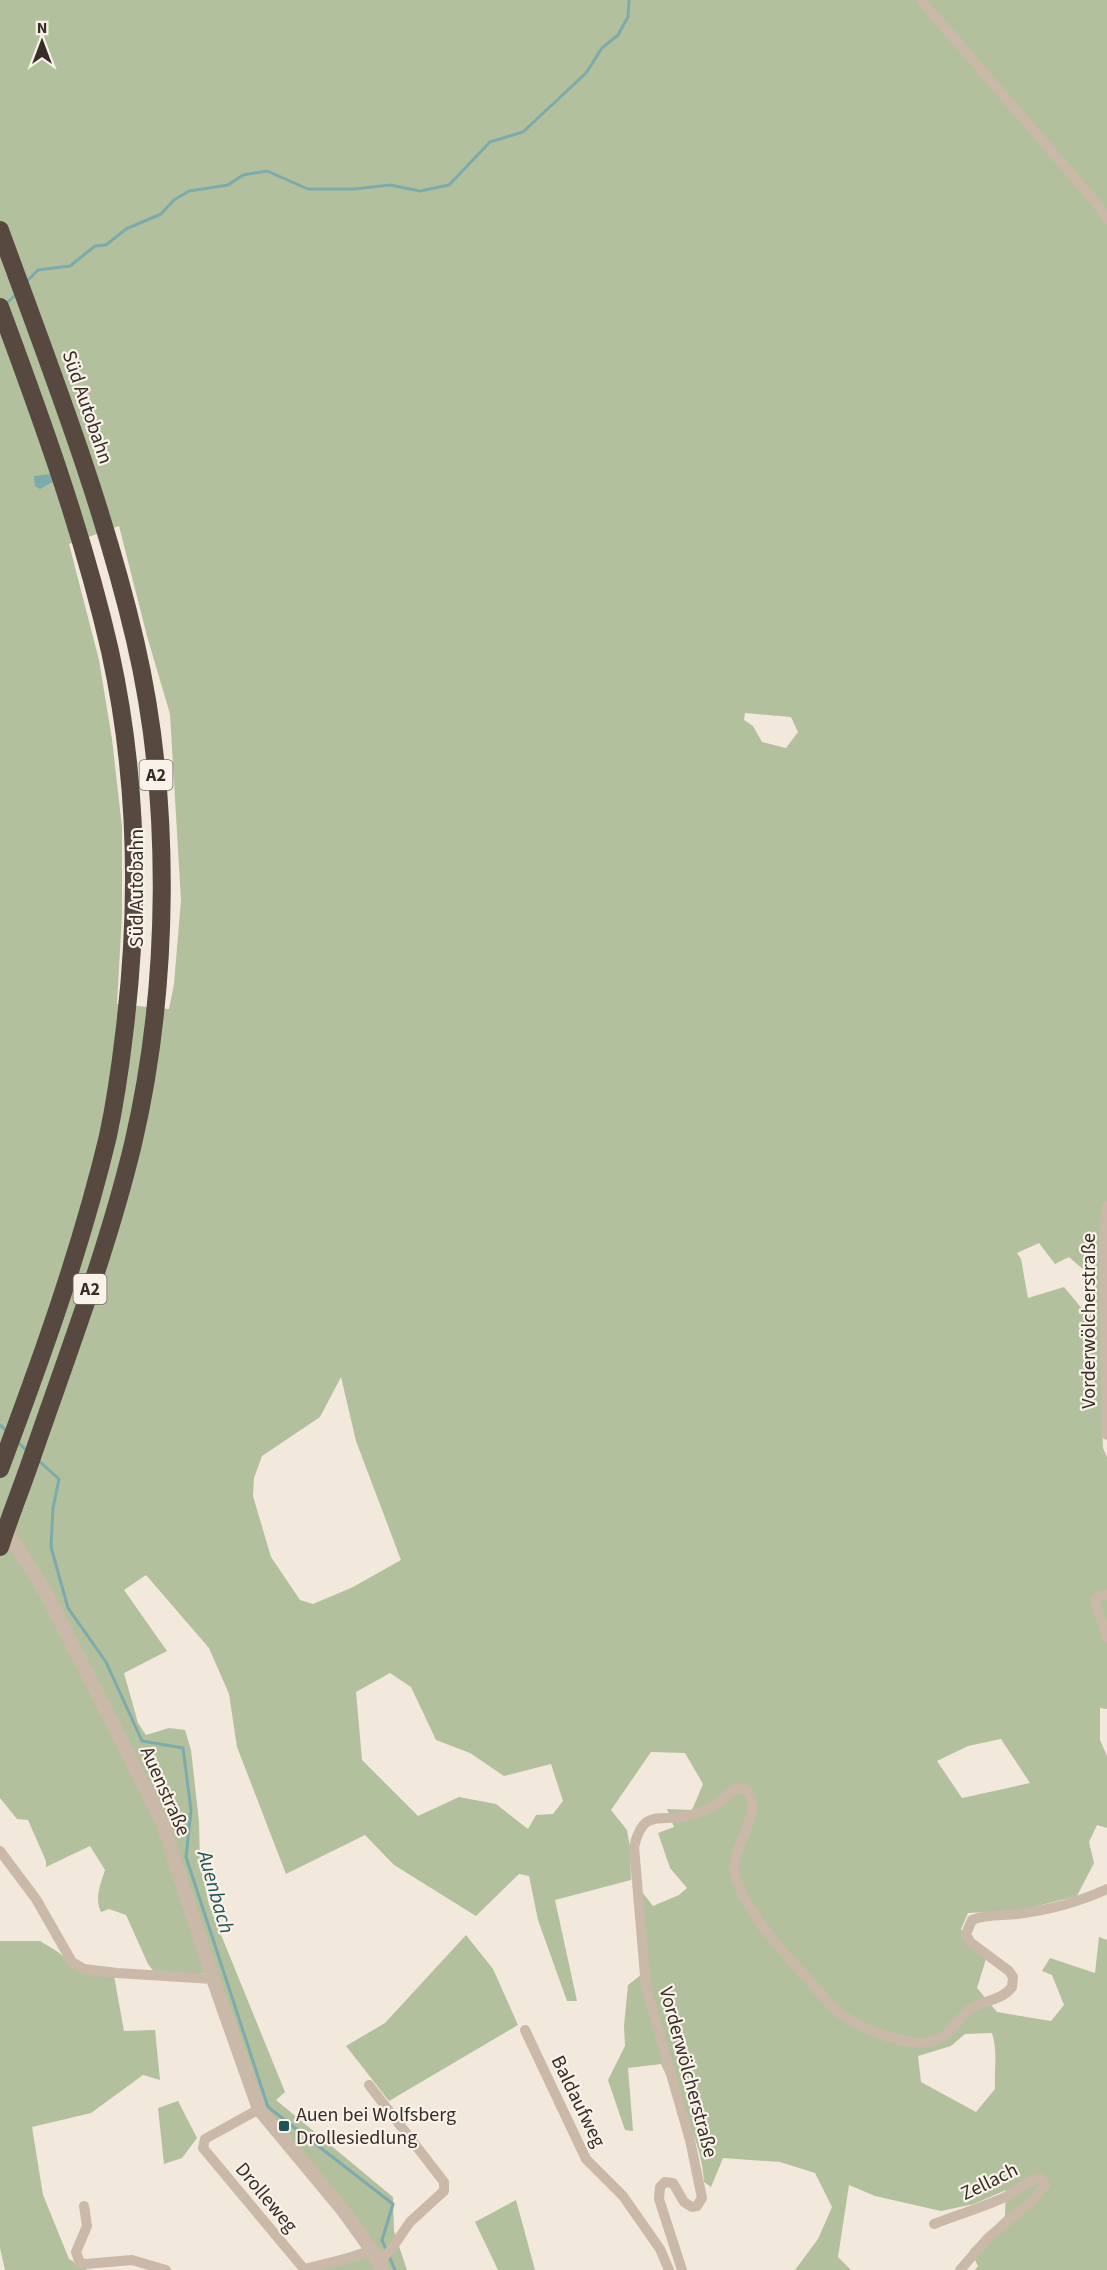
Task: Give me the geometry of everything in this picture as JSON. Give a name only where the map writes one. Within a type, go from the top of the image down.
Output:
[{"type":"highway","name":"Süd Autobahn","points":[[0,230],[49,359],[106,532],[135,644],[156,775],[161,912],[153,1023],[133,1145],[102,1252],[0,1547]]},
{"type":"highway","name":"Süd Autobahn","points":[[0,307],[55,458],[81,540],[110,652],[122,717],[130,782],[135,908],[128,1007],[108,1136],[81,1236],[0,1469]]},
{"type":"street","points":[[921,0],[1084,188],[1107,219]]},
{"type":"street","name":"Vorderwölcherstraße","points":[[1107,1206],[1104,1234],[1107,1435]]},
{"type":"street","name":"Auenstraße","points":[[0,1520],[46,1593],[162,1821],[213,1979],[259,2109],[381,2258]]},
{"type":"street","points":[[1107,1594],[1097,1597],[1095,1602],[1107,1638]]},
{"type":"street","name":"Vorderwölcherstraße","points":[[682,2270],[659,2199],[660,2187],[665,2182],[673,2183],[684,2202],[692,2207],[697,2206],[702,2198],[690,2140],[646,1987],[634,1847],[638,1830],[645,1823],[657,1817],[692,1815],[716,1805],[735,1789],[745,1790],[752,1798],[753,1809],[735,1857],[733,1870],[762,1929],[841,2014],[881,2034],[903,2040],[923,2042],[947,2035],[971,2008],[1002,1997],[1012,1987],[1013,1977],[1010,1971],[970,1942],[966,1934],[972,1920],[983,1915],[1017,1914],[1084,1900],[1107,1889]]},
{"type":"street","points":[[0,1851],[21,1877],[72,1962],[84,1969],[117,1973],[213,1979]]},
{"type":"street","name":"Baldaufweg","points":[[525,2030],[586,2159],[623,2196],[660,2249],[669,2270]]},
{"type":"street","points":[[369,2085],[444,2182],[444,2191],[410,2222],[381,2258]]},
{"type":"street","name":"Drolleweg","points":[[259,2109],[205,2139],[202,2148],[303,2270],[381,2258]]},
{"type":"street","name":"Zellach","points":[[934,2224],[1016,2192],[1030,2180],[1041,2178],[1044,2181],[1045,2186],[1033,2200],[994,2232],[960,2270]]},
{"type":"street","points":[[84,2206],[87,2226],[75,2253],[80,2263],[132,2260],[166,2270]]},
{"type":"green space","points":[[0,0],[1107,0],[1107,1416],[1102,1417],[1103,1448],[1107,1457],[1107,1709],[1100,1708],[1100,1740],[1107,1756],[1107,1828],[1097,1825],[1089,1842],[1094,1863],[1077,1896],[1021,1910],[968,1913],[961,1929],[969,1945],[986,1959],[977,1988],[997,2012],[1051,2021],[1064,2005],[1052,1975],[1042,1971],[1050,1958],[1095,1973],[1099,1937],[1107,1940],[1107,2270],[975,2270],[978,2266],[970,2250],[1005,2216],[1006,2190],[974,2204],[941,2211],[875,2196],[849,2185],[838,2257],[851,2270],[795,2270],[818,2239],[832,2207],[815,2173],[780,2162],[723,2158],[711,2187],[704,2182],[694,2136],[661,2064],[628,2068],[633,2131],[625,2130],[608,2080],[625,2046],[624,2026],[628,1985],[642,1974],[635,1883],[653,1906],[679,1895],[687,1888],[670,1868],[658,1833],[674,1827],[667,1809],[692,1810],[703,1784],[685,1753],[651,1752],[611,1810],[627,1830],[631,1880],[555,1900],[577,2001],[567,2001],[538,1920],[529,1876],[519,1874],[476,1916],[394,1865],[365,1835],[286,1874],[237,1747],[229,1694],[209,1648],[146,1575],[124,1590],[167,1651],[124,1673],[138,1723],[146,1735],[169,1728],[185,1730],[191,1750],[199,1822],[200,1864],[209,1905],[285,2092],[276,2100],[393,2197],[394,2231],[407,2270],[317,2270],[316,2263],[366,2247],[264,2107],[216,1972],[196,1974],[154,1972],[148,1964],[126,1915],[109,1909],[101,1912],[98,1896],[105,1870],[90,1846],[46,1867],[46,1861],[28,1820],[17,1819],[0,1798]],"holes":[[[119,526],[170,714],[181,900],[174,984],[169,1009],[117,1004],[122,915],[122,827],[112,739],[99,660],[69,544]],[[745,713],[791,717],[798,732],[786,748],[762,742],[753,726],[744,720]],[[1039,1243],[1055,1264],[1069,1257],[1085,1271],[1095,1269],[1089,1317],[1064,1287],[1028,1298],[1021,1259],[1017,1253]],[[341,1377],[356,1441],[401,1560],[353,1587],[313,1604],[300,1600],[271,1557],[253,1496],[254,1478],[262,1456],[320,1417]],[[390,1673],[411,1687],[436,1740],[470,1753],[504,1776],[551,1764],[563,1801],[553,1814],[536,1815],[528,1829],[496,1804],[459,1797],[418,1816],[362,1760],[356,1692]],[[1001,1739],[1030,1783],[962,1798],[937,1761],[968,1746]],[[992,2033],[995,2054],[995,2089],[976,2112],[921,2082],[918,2056],[951,2046],[965,2034]]]},
{"type":"green space","points":[[466,1935],[493,1969],[518,2025],[389,2101],[346,2046],[385,2023]]},
{"type":"green space","points":[[0,1941],[40,1941],[58,1952],[77,1969],[113,1970],[124,2031],[155,2030],[160,2080],[143,2075],[91,2113],[32,2127],[43,2195],[69,2259],[87,2270],[5,2270],[0,2248]]},
{"type":"green space","points":[[178,2101],[197,2138],[182,2158],[164,2164],[158,2108]]},
{"type":"green space","points":[[516,2200],[535,2270],[498,2270],[475,2222]]},
{"type":"water","points":[[51,474],[53,482],[40,489],[35,486],[34,476]]},
{"type":"waterway","points":[[26,282],[38,270],[70,266],[95,246],[106,245],[126,229],[161,214],[174,200],[189,191],[228,185],[243,175],[267,171],[308,189],[354,189],[390,185],[420,191],[449,185],[490,142],[523,132],[586,73],[602,48],[618,35],[628,17],[629,0]]},
{"type":"waterway","points":[[6,304],[16,294]]},
{"type":"waterway","name":"Auenbach","points":[[0,1425],[8,1432]]},
{"type":"waterway","name":"Auenbach","points":[[17,1441],[27,1451]]},
{"type":"waterway","name":"Auenbach","points":[[39,1461],[59,1479],[53,1508],[51,1547],[68,1608],[106,1662],[142,1741],[183,1748],[191,1810],[186,1857],[268,2107],[393,2204],[382,2240],[386,2250]]},
{"type":"waterway","name":"Auenbach","points":[[389,2256],[395,2270]]},
{"type":"place","name":"Auen bei Wolfsberg Drollesiedlung","points":[[284,2126]]}]
